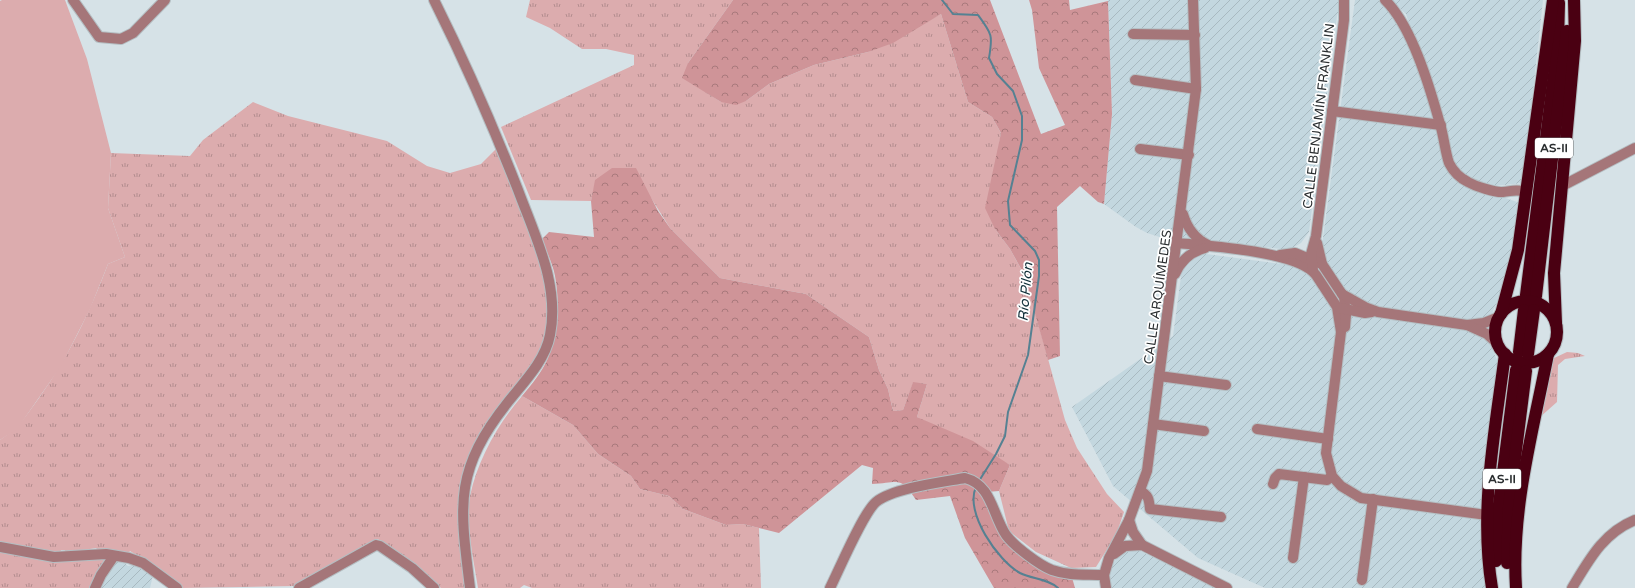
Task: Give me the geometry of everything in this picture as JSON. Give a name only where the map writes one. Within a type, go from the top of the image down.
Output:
[{"type":"highway","points":[[1548,354],[1535,362],[1525,363],[1515,361],[1505,354],[1497,343],[1495,334],[1518,250],[1553,0]]},
{"type":"highway","name":"AS-II","points":[[1559,0],[1558,43],[1531,295],[1567,42],[1567,0]]},
{"type":"highway","points":[[1516,588],[1515,562],[1518,510],[1548,354],[1557,340],[1554,273],[1575,41],[1574,0]]},
{"type":"highway","points":[[1500,315],[1517,303],[1531,301],[1545,308],[1556,323]]},
{"type":"highway","points":[[1523,353],[1529,310]]},
{"type":"highway","points":[[1492,588],[1489,570],[1487,515],[1505,354]]},
{"type":"highway","name":"AS-II","points":[[1499,588],[1496,560],[1499,504],[1521,370],[1509,506],[1507,562],[1509,588]]},
{"type":"street","points":[[73,0],[99,37],[121,39],[133,34],[165,0]]},
{"type":"street","points":[[434,0],[496,133],[543,256],[552,300],[550,335],[541,360],[494,419],[476,448],[470,462],[464,489],[463,527],[470,588]]},
{"type":"street","name":"CALLE ARQUÍMEDES","points":[[1106,588],[1104,575],[1109,558],[1129,520],[1147,471],[1154,424],[1159,376],[1189,155],[1196,89],[1193,0]]},
{"type":"street","name":"CALLE BENJAMÍN FRANKLIN","points":[[1313,270],[1311,259],[1316,240],[1344,20],[1344,0]]},
{"type":"street","points":[[1385,0],[1392,7],[1418,54],[1441,125],[1450,163],[1461,178],[1477,186],[1503,192],[1511,190],[1527,192]]},
{"type":"street","points":[[1133,34],[1195,34]]},
{"type":"street","points":[[1135,80],[1196,89]]},
{"type":"street","points":[[1332,112],[1441,125]]},
{"type":"street","points":[[1562,186],[1635,148]]},
{"type":"street","points":[[1140,149],[1189,155]]},
{"type":"street","points":[[1181,210],[1186,224],[1193,236],[1211,247]]},
{"type":"street","points":[[1287,256],[1316,240]]},
{"type":"street","name":"CALLE BENJAMÍN FRANKLIN","points":[[1316,240],[1322,264]]},
{"type":"street","points":[[1177,243],[1287,256],[1306,262],[1311,259],[1322,264],[1342,294],[1366,311]]},
{"type":"street","points":[[1172,279],[1178,267],[1190,254],[1211,247]]},
{"type":"street","points":[[1287,256],[1313,270],[1341,311]]},
{"type":"street","points":[[1342,294],[1341,311],[1343,336],[1326,453],[1332,476],[1341,486],[1361,498],[1487,515]]},
{"type":"street","points":[[1341,311],[1378,312],[1467,325],[1484,323],[1500,315]]},
{"type":"street","points":[[1343,336],[1350,323],[1366,311]]},
{"type":"street","points":[[1467,325],[1487,334],[1497,343]]},
{"type":"street","points":[[1159,376],[1226,385]]},
{"type":"street","points":[[1154,424],[1204,430]]},
{"type":"street","points":[[1257,429],[1328,439]]},
{"type":"street","points":[[1273,484],[1275,478],[1280,474],[1327,480],[1332,476]]},
{"type":"street","points":[[1293,558],[1304,477]]},
{"type":"street","points":[[830,588],[867,514],[875,503],[887,496],[917,487],[965,478],[982,486],[1008,537],[1044,566],[1071,574],[1104,575]]},
{"type":"street","points":[[1140,491],[1145,493],[1149,498],[1150,509],[1221,517]]},
{"type":"street","points":[[1362,580],[1373,500]]},
{"type":"street","points":[[1129,520],[1133,532],[1142,545],[1227,588]]},
{"type":"street","points":[[1572,588],[1601,543],[1611,533],[1635,520]]},
{"type":"street","points":[[299,588],[376,545],[412,568],[434,588]]},
{"type":"street","points":[[1109,558],[1124,546],[1142,545]]},
{"type":"street","points":[[0,547],[54,557],[106,554],[143,563],[176,588]]},
{"type":"street","points":[[95,588],[101,575],[114,556]]},
{"type":"shaded area","points":[[1108,0],[1342,0],[1337,16],[1309,232],[1301,243],[1289,250],[1170,236],[1169,240],[1147,233],[1136,227],[1104,204],[1112,114]]},
{"type":"shaded area","points":[[1355,0],[1379,0],[1387,6],[1413,50],[1448,167],[1494,194],[1520,203],[1513,249],[1502,291],[1493,311],[1489,342],[1498,362],[1490,588],[1265,588],[1198,558],[1113,486],[1072,407],[1173,336],[1182,269],[1196,255],[1206,254],[1290,265],[1322,245]]},
{"type":"shaded area","points":[[1390,0],[1543,0],[1523,183],[1495,186],[1464,177],[1454,165],[1431,78],[1414,39],[1406,14]]},
{"type":"shaded area","points":[[1138,550],[1219,588],[1110,588],[1108,580],[1111,567],[1120,553]]},
{"type":"shaded area","points":[[117,561],[122,561],[128,566],[136,564],[153,575],[150,588],[99,588],[112,565]]},
{"type":"green space","points":[[65,0],[87,59],[111,153],[108,208],[125,257],[108,264],[90,309],[61,366],[17,429],[0,440],[0,1]]},
{"type":"green space","points":[[530,0],[733,0],[688,63],[707,93],[721,102],[746,101],[769,84],[814,65],[868,52],[941,14],[968,102],[992,117],[1001,133],[997,157],[995,229],[1010,249],[1025,276],[1065,420],[1077,448],[1107,494],[1124,512],[1116,535],[1096,567],[1071,568],[1036,552],[1009,531],[999,491],[1010,465],[917,417],[927,384],[913,383],[903,410],[893,411],[888,389],[879,370],[869,337],[806,294],[720,278],[670,228],[651,198],[596,180],[591,201],[531,200],[501,127],[634,65],[634,55],[606,49],[582,49],[550,28],[526,17]]},
{"type":"green space","points":[[733,0],[990,0],[1041,134],[1065,125],[1039,68],[1032,10],[1029,0],[1069,0],[1070,10],[1108,1],[1112,114],[1104,204],[1098,202],[1080,186],[1057,207],[1060,356],[1048,360],[1024,274],[1010,249],[995,229],[985,208],[1001,133],[992,117],[968,102],[941,14],[893,43],[868,52],[814,65],[769,84],[746,101],[736,105],[721,102],[682,78],[688,63]]},
{"type":"green space","points":[[253,102],[288,116],[387,141],[427,166],[450,173],[481,164],[498,147],[538,257],[547,292],[548,314],[546,331],[539,354],[489,420],[473,446],[462,476],[459,507],[461,540],[467,588],[441,588],[382,541],[377,539],[295,586],[181,588],[163,574],[163,571],[158,567],[156,568],[130,551],[127,555],[99,551],[96,548],[90,549],[87,553],[66,554],[65,550],[61,550],[59,555],[0,543],[0,440],[13,431],[22,421],[60,366],[94,300],[108,264],[125,257],[108,208],[111,153],[190,156],[203,140]]},
{"type":"green space","points":[[612,168],[636,168],[658,211],[670,228],[720,278],[806,294],[869,337],[879,370],[888,389],[893,411],[903,410],[913,382],[927,384],[917,417],[973,441],[1010,465],[999,491],[987,492],[1005,533],[1044,566],[1071,574],[1075,588],[994,588],[965,538],[950,496],[916,500],[906,487],[898,482],[872,484],[873,468],[862,465],[779,533],[743,524],[726,525],[683,509],[669,496],[640,489],[631,476],[598,454],[573,425],[522,396],[546,363],[556,328],[558,307],[557,286],[554,271],[542,239],[549,232],[594,237],[591,201],[595,180]]},
{"type":"green space","points":[[1567,352],[1578,353],[1585,356],[1565,359],[1558,365],[1557,402],[1539,418],[1552,359]]},
{"type":"green space","points":[[522,396],[573,425],[598,454],[631,476],[640,489],[669,496],[683,509],[726,525],[743,524],[759,528],[761,588],[532,588],[524,585],[520,588],[478,588],[469,530],[470,496],[478,469],[490,443],[505,418]]},
{"type":"green space","points":[[0,551],[105,558],[91,588],[0,588]]},
{"type":"waterway","name":"Río Pilón","points":[[942,0],[953,14],[978,15],[989,31],[991,39],[989,58],[997,74],[1013,91],[1022,116],[1022,140],[1008,201],[1010,225],[1035,251],[1039,260],[1039,276],[1028,355],[1008,412],[1005,436],[996,454],[979,481]]},
{"type":"waterway","name":"Río Pilón","points":[[976,487],[974,497],[975,509],[985,535],[993,547],[1011,567],[1020,573],[1045,581],[1058,588]]},
{"type":"tunnel","points":[[1516,370],[1519,352]]},
{"type":"tunnel","points":[[1526,371],[1528,354]]}]
